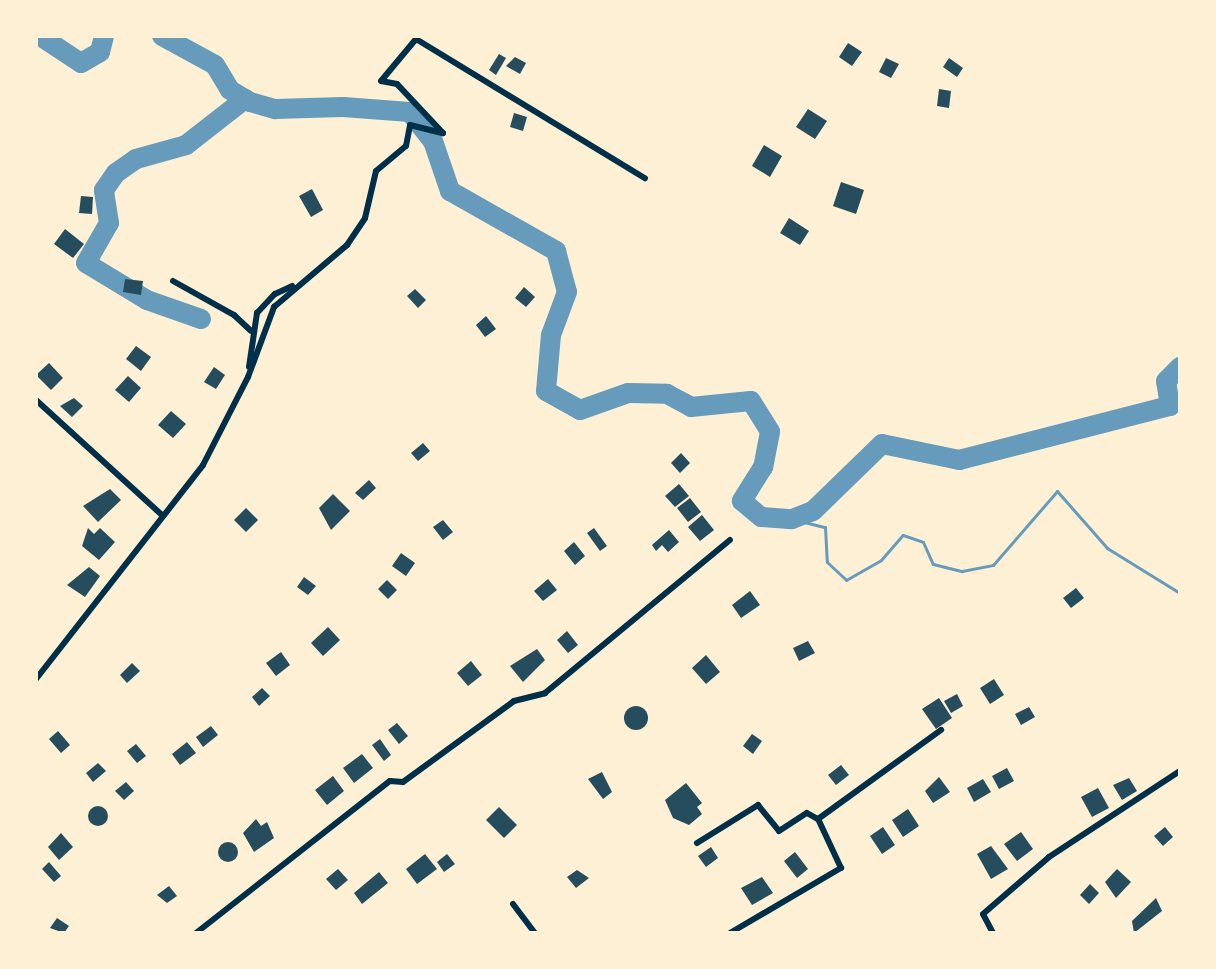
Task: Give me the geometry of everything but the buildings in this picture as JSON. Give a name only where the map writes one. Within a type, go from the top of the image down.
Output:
[{"type":"street","points":[[248,377],[251,331],[263,305],[296,285],[347,245],[365,218],[376,171],[406,146],[410,125],[443,133],[397,84],[381,81],[416,38],[645,178]]},
{"type":"street","points":[[173,281],[224,308],[251,331]]},
{"type":"street","points":[[36,679],[203,465],[248,377],[274,307],[296,285]]},
{"type":"street","points":[[36,400],[163,516]]},
{"type":"street","points":[[196,933],[390,781],[403,782],[514,701],[545,693],[730,540]]},
{"type":"street","points":[[818,819],[941,730]]},
{"type":"street","points":[[993,933],[983,914],[1049,857],[1180,771]]},
{"type":"street","points":[[697,843],[758,805],[779,831],[807,813],[818,819],[841,868],[730,933]]},
{"type":"street","points":[[513,904],[535,933]]},
{"type":"waterway","points":[[40,36],[81,63],[100,52],[104,36]]},
{"type":"waterway","points":[[162,36],[215,65],[230,90],[250,102],[275,109],[343,107],[410,112],[433,141],[450,191],[556,251],[567,292],[551,335],[546,391],[580,410],[628,393],[667,394],[691,407],[751,401],[770,432],[763,467],[742,501],[761,517],[792,519],[813,511],[882,444],[959,460],[1170,406],[1166,381],[1180,367]]},
{"type":"waterway","points":[[201,319],[147,300],[86,263],[109,223],[104,190],[116,173],[136,159],[186,145],[245,99]]},
{"type":"waterway","points":[[792,519],[825,527],[827,562],[846,580],[881,560],[903,535],[923,542],[933,564],[962,571],[993,565],[1057,491],[1107,548],[1180,593]]}]
